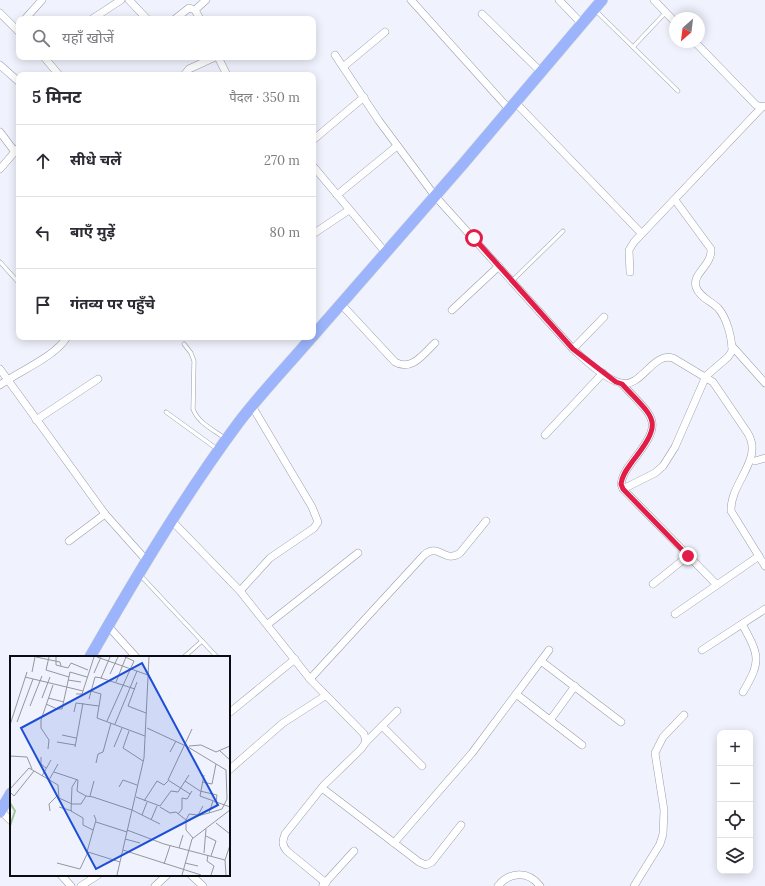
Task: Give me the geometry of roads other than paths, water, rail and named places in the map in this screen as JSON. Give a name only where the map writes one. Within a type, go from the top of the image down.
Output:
[{"type":"highway","points":[[316,333],[602,0]]},
{"type":"highway","points":[[91,656],[147,561],[219,450],[252,406],[310,340]]},
{"type":"highway","points":[[0,811],[10,795]]},
{"type":"street","points":[[28,16],[42,0]]},
{"type":"street","points":[[97,16],[121,0]]},
{"type":"street","points":[[195,10],[206,0]]},
{"type":"street","points":[[411,0],[512,106],[641,233]]},
{"type":"street","points":[[559,0],[582,24]]},
{"type":"street","points":[[654,0],[669,15]]},
{"type":"street","points":[[130,1],[144,16]]},
{"type":"street","points":[[179,16],[189,8],[195,10],[198,16]]},
{"type":"street","points":[[482,14],[541,72]]},
{"type":"street","points":[[1,16],[16,27]]},
{"type":"street","points":[[343,67],[385,32]]},
{"type":"street","points":[[700,48],[756,105],[764,106]]},
{"type":"street","points":[[335,55],[398,146],[435,196],[573,349],[616,382],[622,384],[649,414],[653,422],[653,432],[648,442],[621,478],[621,484],[623,489],[716,585]]},
{"type":"street","points":[[46,60],[56,72]]},
{"type":"street","points":[[186,72],[189,69],[209,60]]},
{"type":"street","points":[[218,60],[225,72]]},
{"type":"street","points":[[0,65],[16,79]]},
{"type":"street","points":[[316,138],[364,98]]},
{"type":"street","points":[[630,272],[629,250],[641,233],[675,200],[764,106]]},
{"type":"street","points":[[0,132],[16,148]]},
{"type":"street","points":[[337,195],[398,146]]},
{"type":"street","points":[[0,169],[16,150]]},
{"type":"street","points":[[316,170],[386,253]]},
{"type":"street","points":[[623,489],[655,473],[670,457],[706,376],[728,357],[732,351],[732,346],[723,315],[718,308],[701,295],[695,285],[696,278],[709,262],[711,249],[675,200]]},
{"type":"street","points":[[316,232],[349,210]]},
{"type":"street","points":[[452,310],[499,266]]},
{"type":"street","points":[[341,304],[395,362],[401,366],[407,366],[415,362],[436,343]]},
{"type":"street","points":[[573,349],[604,317]]},
{"type":"street","points":[[0,385],[52,352],[65,340]]},
{"type":"street","points":[[732,346],[765,384]]},
{"type":"street","points":[[622,384],[634,380],[662,358],[667,356],[706,376],[713,382],[747,432],[755,439],[758,447],[755,461],[731,505],[731,512],[765,566]]},
{"type":"street","points":[[0,369],[105,514],[147,561]]},
{"type":"street","points":[[545,435],[603,372]]},
{"type":"street","points":[[36,420],[98,379]]},
{"type":"street","points":[[240,591],[270,558],[314,528],[318,522],[312,507],[252,406]]},
{"type":"street","points":[[755,461],[765,458]]},
{"type":"street","points":[[68,541],[105,514]]},
{"type":"street","points":[[172,521],[240,591],[268,624],[310,679],[325,696],[364,734],[366,742]]},
{"type":"street","points":[[310,679],[424,554],[429,550],[435,550],[448,557],[455,556],[460,553],[486,521]]},
{"type":"street","points":[[268,624],[358,553]]},
{"type":"street","points":[[653,584],[688,556]]},
{"type":"street","points":[[675,614],[759,556]]},
{"type":"street","points":[[702,650],[765,609]]},
{"type":"street","points":[[742,624],[755,649],[757,657],[752,677],[743,692]]},
{"type":"street","points":[[108,626],[135,656]]},
{"type":"street","points":[[394,843],[472,754],[549,650]]},
{"type":"street","points":[[230,712],[295,659]]},
{"type":"street","points":[[542,660],[621,722]]},
{"type":"street","points":[[550,719],[574,686]]},
{"type":"street","points":[[516,694],[582,745]]},
{"type":"street","points":[[230,769],[283,723],[325,696]]},
{"type":"street","points":[[354,852],[324,885],[287,852],[283,846],[283,841],[285,834],[322,788],[397,711]]},
{"type":"street","points":[[634,886],[660,844],[663,834],[664,810],[655,753],[662,737],[684,715]]},
{"type":"street","points":[[382,726],[422,766]]},
{"type":"street","points":[[322,788],[419,862],[426,865],[432,862],[461,825]]},
{"type":"street","points":[[0,811],[10,820]]},
{"type":"street","points":[[498,886],[503,879],[512,875],[529,876],[540,886]]},
{"type":"street","points":[[62,876],[71,886]]},
{"type":"street","points":[[81,886],[96,876]]},
{"type":"street","points":[[155,886],[166,876]]},
{"type":"street","points":[[192,876],[203,886]]},
{"type":"lane","points":[[594,10],[678,91]]},
{"type":"lane","points":[[633,47],[666,12]]},
{"type":"lane","points":[[512,281],[563,231]]},
{"type":"lane","points":[[0,262],[16,279]]},
{"type":"lane","points":[[184,344],[191,352],[194,361],[193,409],[195,415],[199,420],[227,439]]},
{"type":"lane","points":[[166,412],[219,450]]},
{"type":"lane","points":[[139,574],[216,656]]},
{"type":"lane","points":[[185,656],[202,641]]}]
